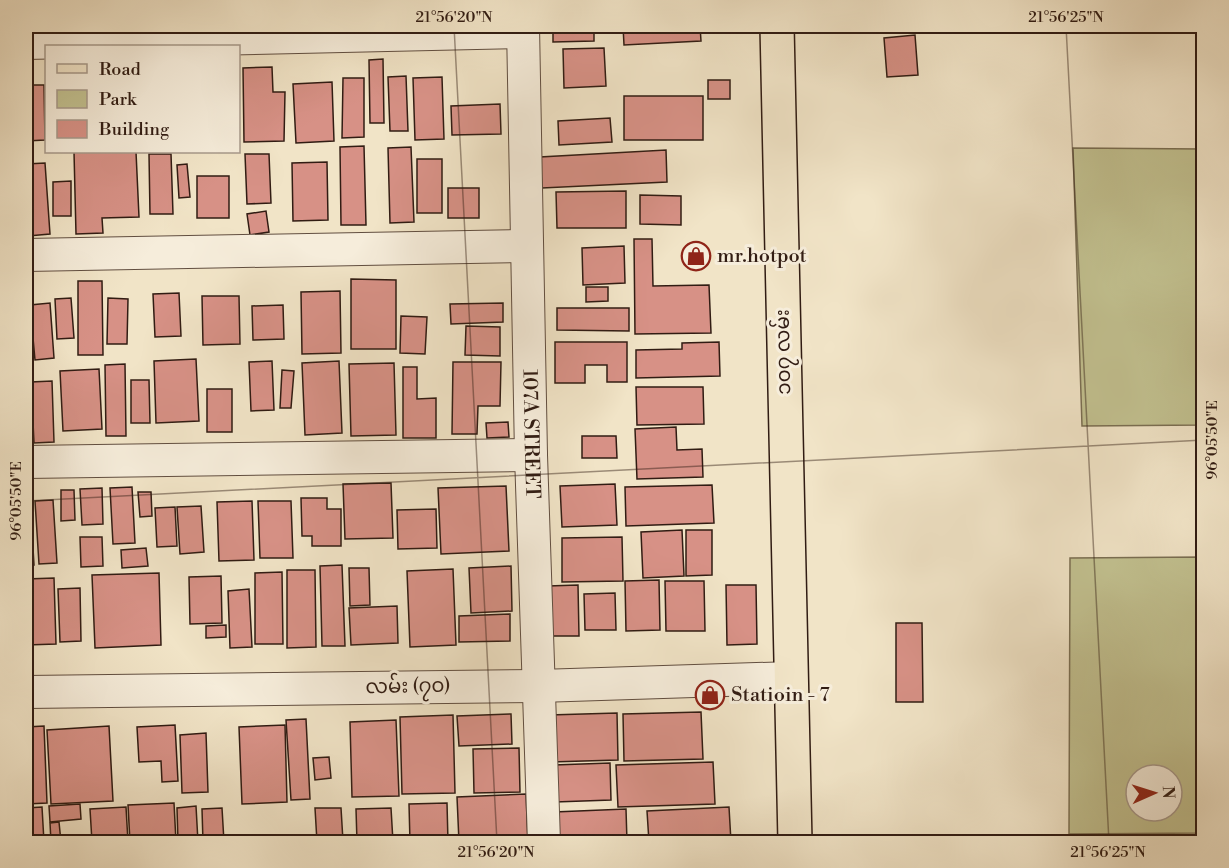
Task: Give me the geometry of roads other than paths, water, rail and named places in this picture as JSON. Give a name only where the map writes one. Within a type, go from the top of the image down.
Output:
[{"type":"main road","name":"၁၀၇ လမ်း","points":[[777,26],[795,843]]},
{"type":"street","points":[[26,43],[523,29]]},
{"type":"street","name":"107A STREET","points":[[523,29],[531,455],[544,843]]},
{"type":"street","points":[[26,255],[527,246]]},
{"type":"street","points":[[26,462],[531,455]]},
{"type":"street","name":"လမ်း (၇၀)","points":[[26,692],[539,686],[791,678]]},
{"type":"place","name":"mr.hotpot","points":[[696,256]]},
{"type":"place","name":"Statioin - 7","points":[[710,695]]}]
